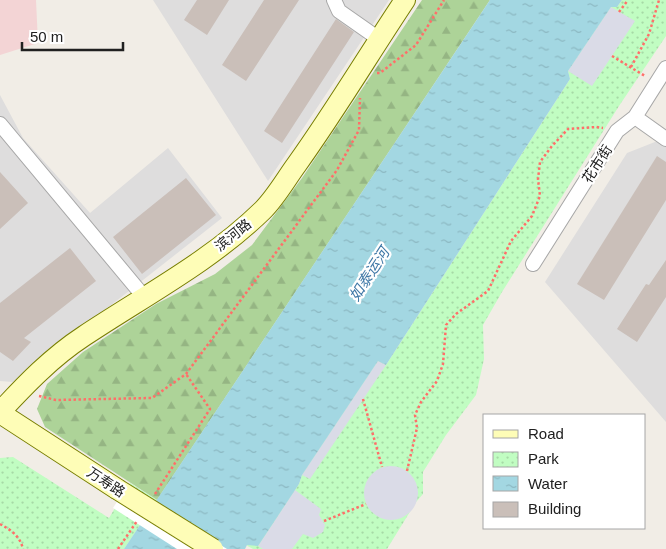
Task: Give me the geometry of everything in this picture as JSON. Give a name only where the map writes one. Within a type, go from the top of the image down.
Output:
[{"type":"street","points":[[334,0],[339,11],[380,39]]},
{"type":"street","name":"滨河路","points":[[0,412],[38,372],[82,337],[145,298],[226,243],[265,208],[318,135],[405,0]]},
{"type":"street","name":"花市街","points":[[533,264],[617,132],[634,117],[666,68]]},
{"type":"street","points":[[634,117],[666,139]]},
{"type":"street","points":[[0,124],[145,298]]},
{"type":"street","name":"万寿路","points":[[0,412],[191,549]]},
{"type":"street","name":"万寿路","points":[[0,428],[213,549]]},
{"type":"path","points":[[19,392],[56,400],[152,398],[186,374],[337,170],[359,130],[361,101],[354,77],[380,72],[416,45],[444,0]]},
{"type":"path","points":[[619,12],[628,0]]},
{"type":"path","points":[[631,67],[649,34],[659,0]]},
{"type":"path","points":[[612,56],[656,83]]},
{"type":"path","points":[[407,471],[417,428],[415,415],[421,402],[437,381],[443,364],[446,325],[456,314],[488,291],[511,241],[532,216],[540,196],[538,179],[540,162],[568,129],[596,127],[617,132]]},
{"type":"path","points":[[150,501],[210,409],[186,374]]},
{"type":"path","points":[[363,399],[382,467]]},
{"type":"path","points":[[324,521],[366,504]]},
{"type":"path","points":[[118,549],[140,517]]},
{"type":"path","points":[[0,524],[13,531],[23,549]]},
{"type":"shaded area","points":[[0,0],[36,0],[38,43],[0,55]]},
{"type":"shaded area","points":[[153,0],[389,0],[268,181]]},
{"type":"shaded area","points":[[611,7],[635,21],[592,86],[568,71]]},
{"type":"shaded area","points":[[0,95],[23,138],[90,213],[168,148],[222,218],[13,382],[0,381]]},
{"type":"shaded area","points":[[660,140],[666,145],[666,422],[545,282],[627,153]]},
{"type":"shaded area","points":[[378,361],[386,365],[310,479],[302,475]]},
{"type":"shaded area","points":[[391,466],[401,468],[410,474],[416,483],[418,493],[416,503],[410,512],[401,518],[391,520],[381,518],[372,512],[366,503],[364,493],[366,483],[372,474],[381,468]]},
{"type":"shaded area","points":[[295,490],[321,509],[319,515],[325,525],[323,532],[313,538],[303,534],[292,549],[263,549],[258,546]]},
{"type":"green space","points":[[422,0],[490,0],[157,500],[45,427],[37,409],[47,384],[83,352],[156,304],[215,274],[252,245],[302,178]]},
{"type":"green space","points":[[622,0],[666,0],[666,36],[619,106],[483,325],[484,359],[476,395],[446,435],[423,472],[423,494],[387,549],[253,549],[246,545],[258,545],[378,361],[386,365],[570,79],[568,71],[611,7],[617,7]]},
{"type":"green space","points":[[13,457],[109,518],[130,483],[157,500],[124,549],[0,549],[0,458]]},
{"type":"water","name":"如泰运河","points":[[490,0],[622,0],[617,7],[611,7],[568,71],[570,79],[386,365],[378,361],[302,475],[299,484],[258,546],[247,545],[245,549],[124,549]]},
{"type":"pier","points":[[127,486],[227,549],[177,549],[113,508]]},
{"type":"building","points":[[197,0],[229,0],[207,35],[184,20]]},
{"type":"building","points":[[264,0],[299,0],[246,81],[222,65]]},
{"type":"building","points":[[336,19],[354,32],[282,143],[264,131]]},
{"type":"building","points":[[657,156],[666,162],[666,200],[604,300],[577,284]]},
{"type":"building","points":[[0,172],[28,203],[0,229]]},
{"type":"building","points":[[186,178],[216,215],[142,274],[113,237]]},
{"type":"building","points":[[70,248],[96,281],[24,338],[31,342],[13,361],[0,352],[0,303]]},
{"type":"building","points":[[666,260],[666,297],[637,342],[617,329],[646,284],[649,285]]}]
